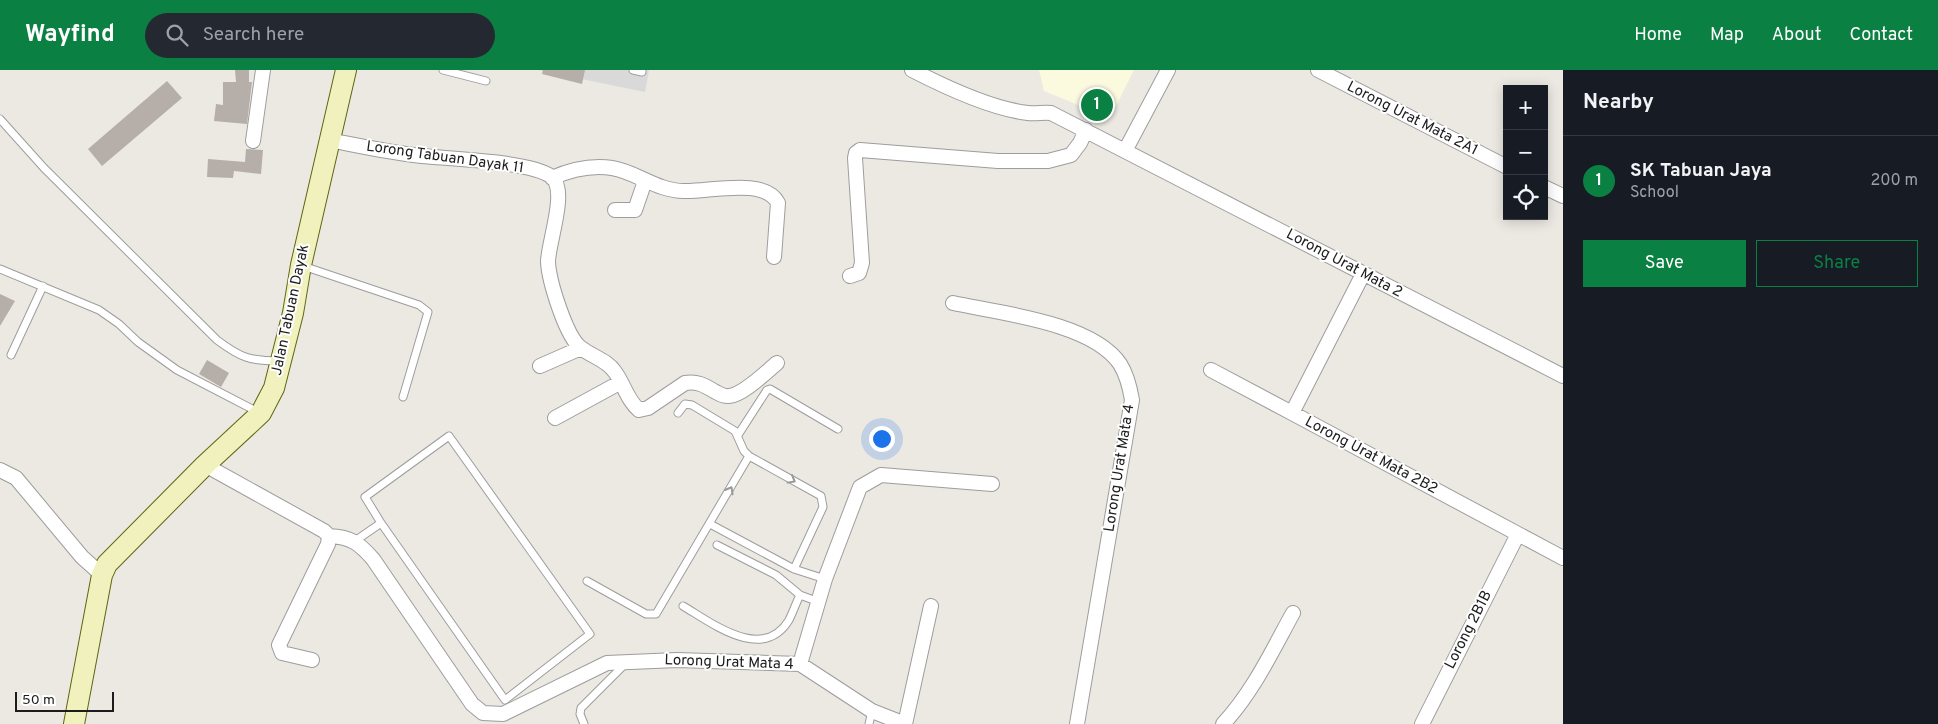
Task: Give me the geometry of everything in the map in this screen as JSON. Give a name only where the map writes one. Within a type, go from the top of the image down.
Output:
[{"type":"street","points":[[254,141],[263,70]]},
{"type":"street","name":"Jalan Tabuan Dayak","points":[[102,575],[113,556],[205,465],[261,413],[274,388],[293,313],[300,265],[346,70]]},
{"type":"street","name":"Lorong Urat Mata 2","points":[[912,70],[934,82],[999,106],[1029,113],[1052,113],[1126,149],[1363,274],[1563,376]]},
{"type":"street","points":[[1126,149],[1168,70]]},
{"type":"street","name":"Lorong Urat Mata 2A1","points":[[1318,70],[1503,166]]},
{"type":"street","points":[[850,276],[859,272],[862,263],[855,158],[856,153],[860,150],[998,161],[1048,161],[1071,155],[1080,143],[1086,130]]},
{"type":"street","name":"Lorong Tabuan Dayak 11","points":[[329,140],[422,156],[476,160],[532,170],[552,178]]},
{"type":"street","points":[[774,257],[778,203],[770,192],[745,188],[683,192],[645,181],[612,168],[570,170],[552,178],[555,182],[558,200],[548,260],[556,301],[576,343],[610,366],[635,406],[644,410],[685,383],[691,382],[697,382],[720,394],[730,396],[738,393],[777,363]]},
{"type":"street","points":[[615,210],[634,210],[645,181]]},
{"type":"street","points":[[1548,189],[1563,196]]},
{"type":"street","name":"Lorong Urat Mata 2B2","points":[[1363,274],[1292,413],[1517,536],[1563,558]]},
{"type":"street","name":"Lorong Urat Mata 4","points":[[954,303],[1068,329],[1095,340],[1109,351],[1120,364],[1128,381],[1132,400],[1077,724]]},
{"type":"street","points":[[540,366],[581,348]]},
{"type":"street","points":[[1211,370],[1292,413]]},
{"type":"street","points":[[555,418],[621,382]]},
{"type":"street","points":[[205,465],[324,531],[329,536],[346,537],[355,541]]},
{"type":"street","points":[[0,470],[16,478],[82,557],[102,575],[74,724]]},
{"type":"street","points":[[800,664],[825,579],[860,487],[880,475],[992,484]]},
{"type":"street","points":[[312,660],[282,653],[279,645],[328,544],[329,536]]},
{"type":"street","name":"Lorong 2B1B","points":[[1422,724],[1517,536]]},
{"type":"street","name":"Lorong Urat Mata 4","points":[[355,541],[373,559],[472,704],[483,713],[503,714],[608,663],[677,660],[800,664],[870,718],[905,724]]},
{"type":"street","points":[[905,724],[931,606]]},
{"type":"street","points":[[1223,724],[1239,706],[1257,679],[1293,613]]},
{"type":"lane","points":[[443,70],[486,81]]},
{"type":"lane","points":[[633,70],[642,72]]},
{"type":"lane","points":[[0,119],[44,168],[217,340],[238,356],[253,361],[282,361]]},
{"type":"lane","points":[[300,265],[419,305],[428,312],[403,397]]},
{"type":"lane","points":[[0,269],[99,310],[119,324],[138,342],[177,370],[261,413]]},
{"type":"lane","points":[[11,354],[43,286]]},
{"type":"lane","points":[[738,435],[767,390],[770,389],[838,429]]},
{"type":"lane","points":[[678,413],[685,404],[692,405],[738,435],[744,451],[749,456],[823,499],[824,507],[794,569]]},
{"type":"lane","points":[[449,436],[590,634],[504,700],[381,523],[365,497],[449,436]]},
{"type":"lane","points":[[587,581],[646,614],[656,614],[749,456]]},
{"type":"lane","points":[[355,541],[381,523]]},
{"type":"lane","points":[[710,524],[794,569],[825,579]]},
{"type":"lane","points":[[717,545],[776,575],[800,595],[819,602]]},
{"type":"lane","points":[[683,606],[735,635],[745,638],[766,639],[778,632],[789,620],[800,595]]},
{"type":"lane","points":[[584,724],[580,714],[581,708],[627,662]]},
{"type":"shaded area","points":[[538,70],[649,70],[645,92]]},
{"type":"shaded area","points":[[1039,70],[1134,70],[1110,118],[1044,91]]},
{"type":"building","points":[[235,70],[249,70],[249,82],[252,82],[247,124],[214,121],[216,104],[223,105],[223,82],[236,82]]},
{"type":"building","points":[[543,70],[585,70],[582,84],[542,74]]},
{"type":"building","points":[[167,81],[182,98],[102,166],[88,149]]},
{"type":"building","points":[[246,149],[263,150],[261,174],[234,171],[233,178],[207,177],[208,159],[245,162]]},
{"type":"building","points":[[0,294],[15,301],[0,326]]},
{"type":"building","points":[[207,360],[229,373],[221,387],[199,374]]},
{"type":"place","name":"SK Tabuan Jaya","points":[[1097,105]]}]
